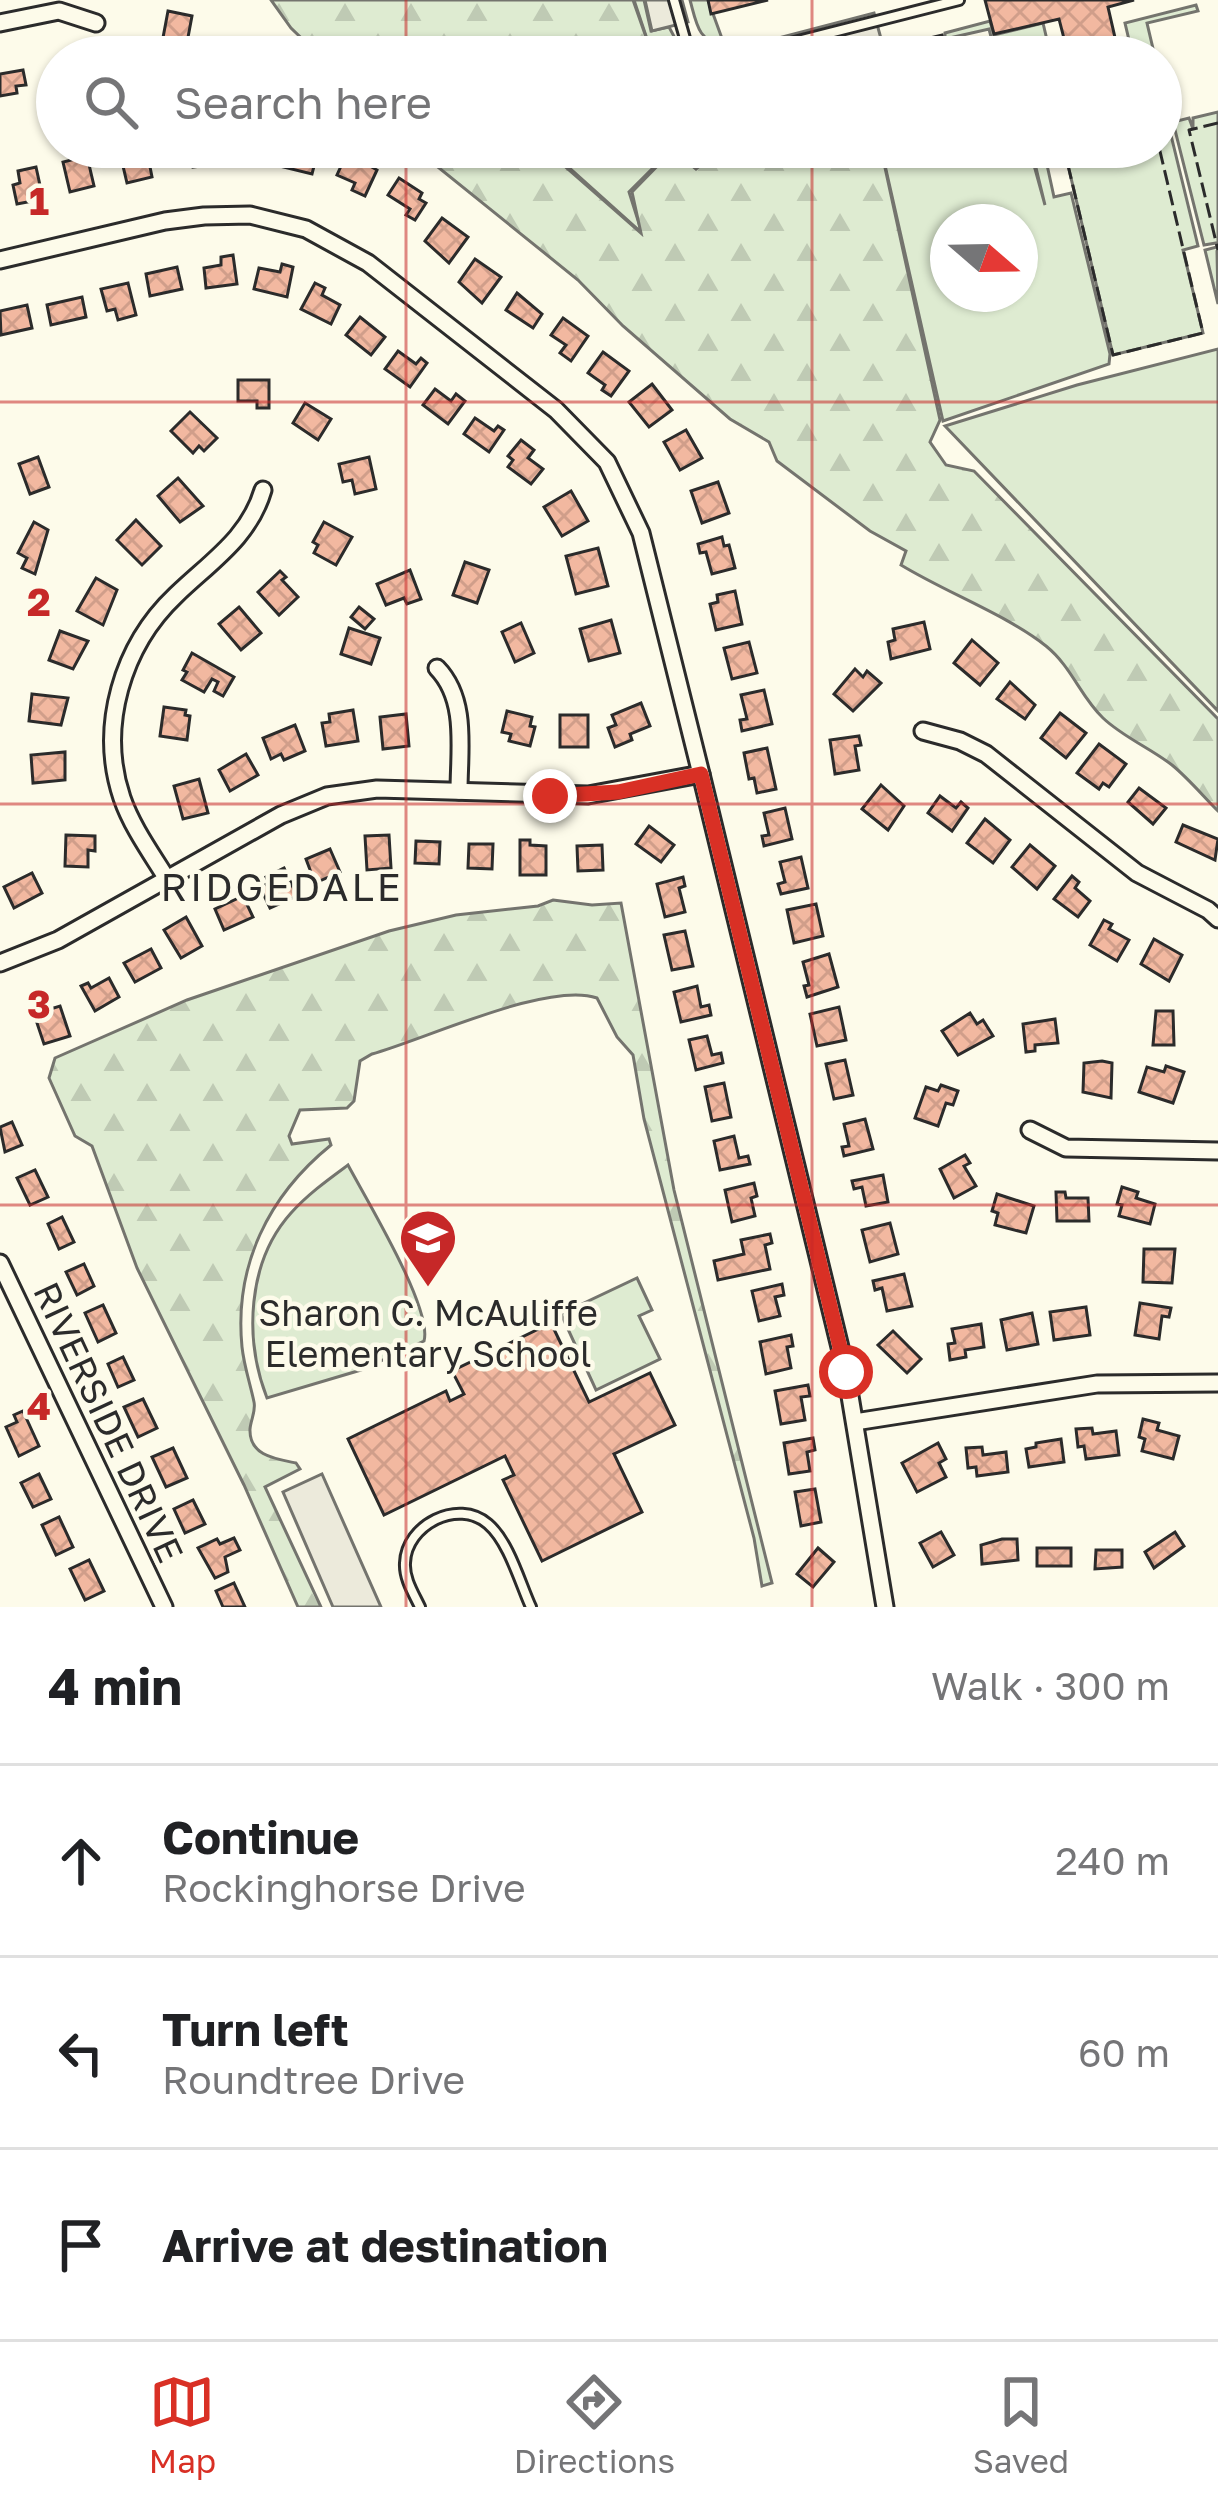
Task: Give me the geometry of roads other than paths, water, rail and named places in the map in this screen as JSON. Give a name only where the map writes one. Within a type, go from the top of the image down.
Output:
[{"type":"street","points":[[0,23],[59,11],[96,23]]},
{"type":"street","points":[[0,260],[165,221],[250,215],[306,229],[368,263],[556,410],[607,462],[634,510],[641,533],[701,774],[855,1422],[885,1607]]},
{"type":"street","points":[[166,879],[121,796],[112,747],[118,692],[140,639],[157,615],[241,536],[263,490]]},
{"type":"street","points":[[437,668],[458,700],[460,791]]},
{"type":"street","points":[[923,731],[986,754],[1137,873],[1213,914]]},
{"type":"street","points":[[0,964],[58,940],[281,815],[327,796],[377,788],[588,796],[701,774]]},
{"type":"street","points":[[1030,1130],[1066,1148],[1218,1151]]},
{"type":"street","name":"RIVERSIDE DRIVE","points":[[0,1263],[164,1607]]},
{"type":"street","points":[[855,1422],[1097,1384],[1218,1383]]},
{"type":"lane","points":[[674,0],[684,36]]},
{"type":"lane","points":[[817,36],[958,0]]},
{"type":"lane","points":[[420,1607],[405,1571],[406,1553],[429,1522],[458,1514],[480,1519],[494,1529],[531,1607]]},
{"type":"place","name":"Sharon C. McAuliffe Elementary School","points":[[428,1289]]},
{"type":"district","name":"RIDGEDALE","points":[[282,886]]}]
